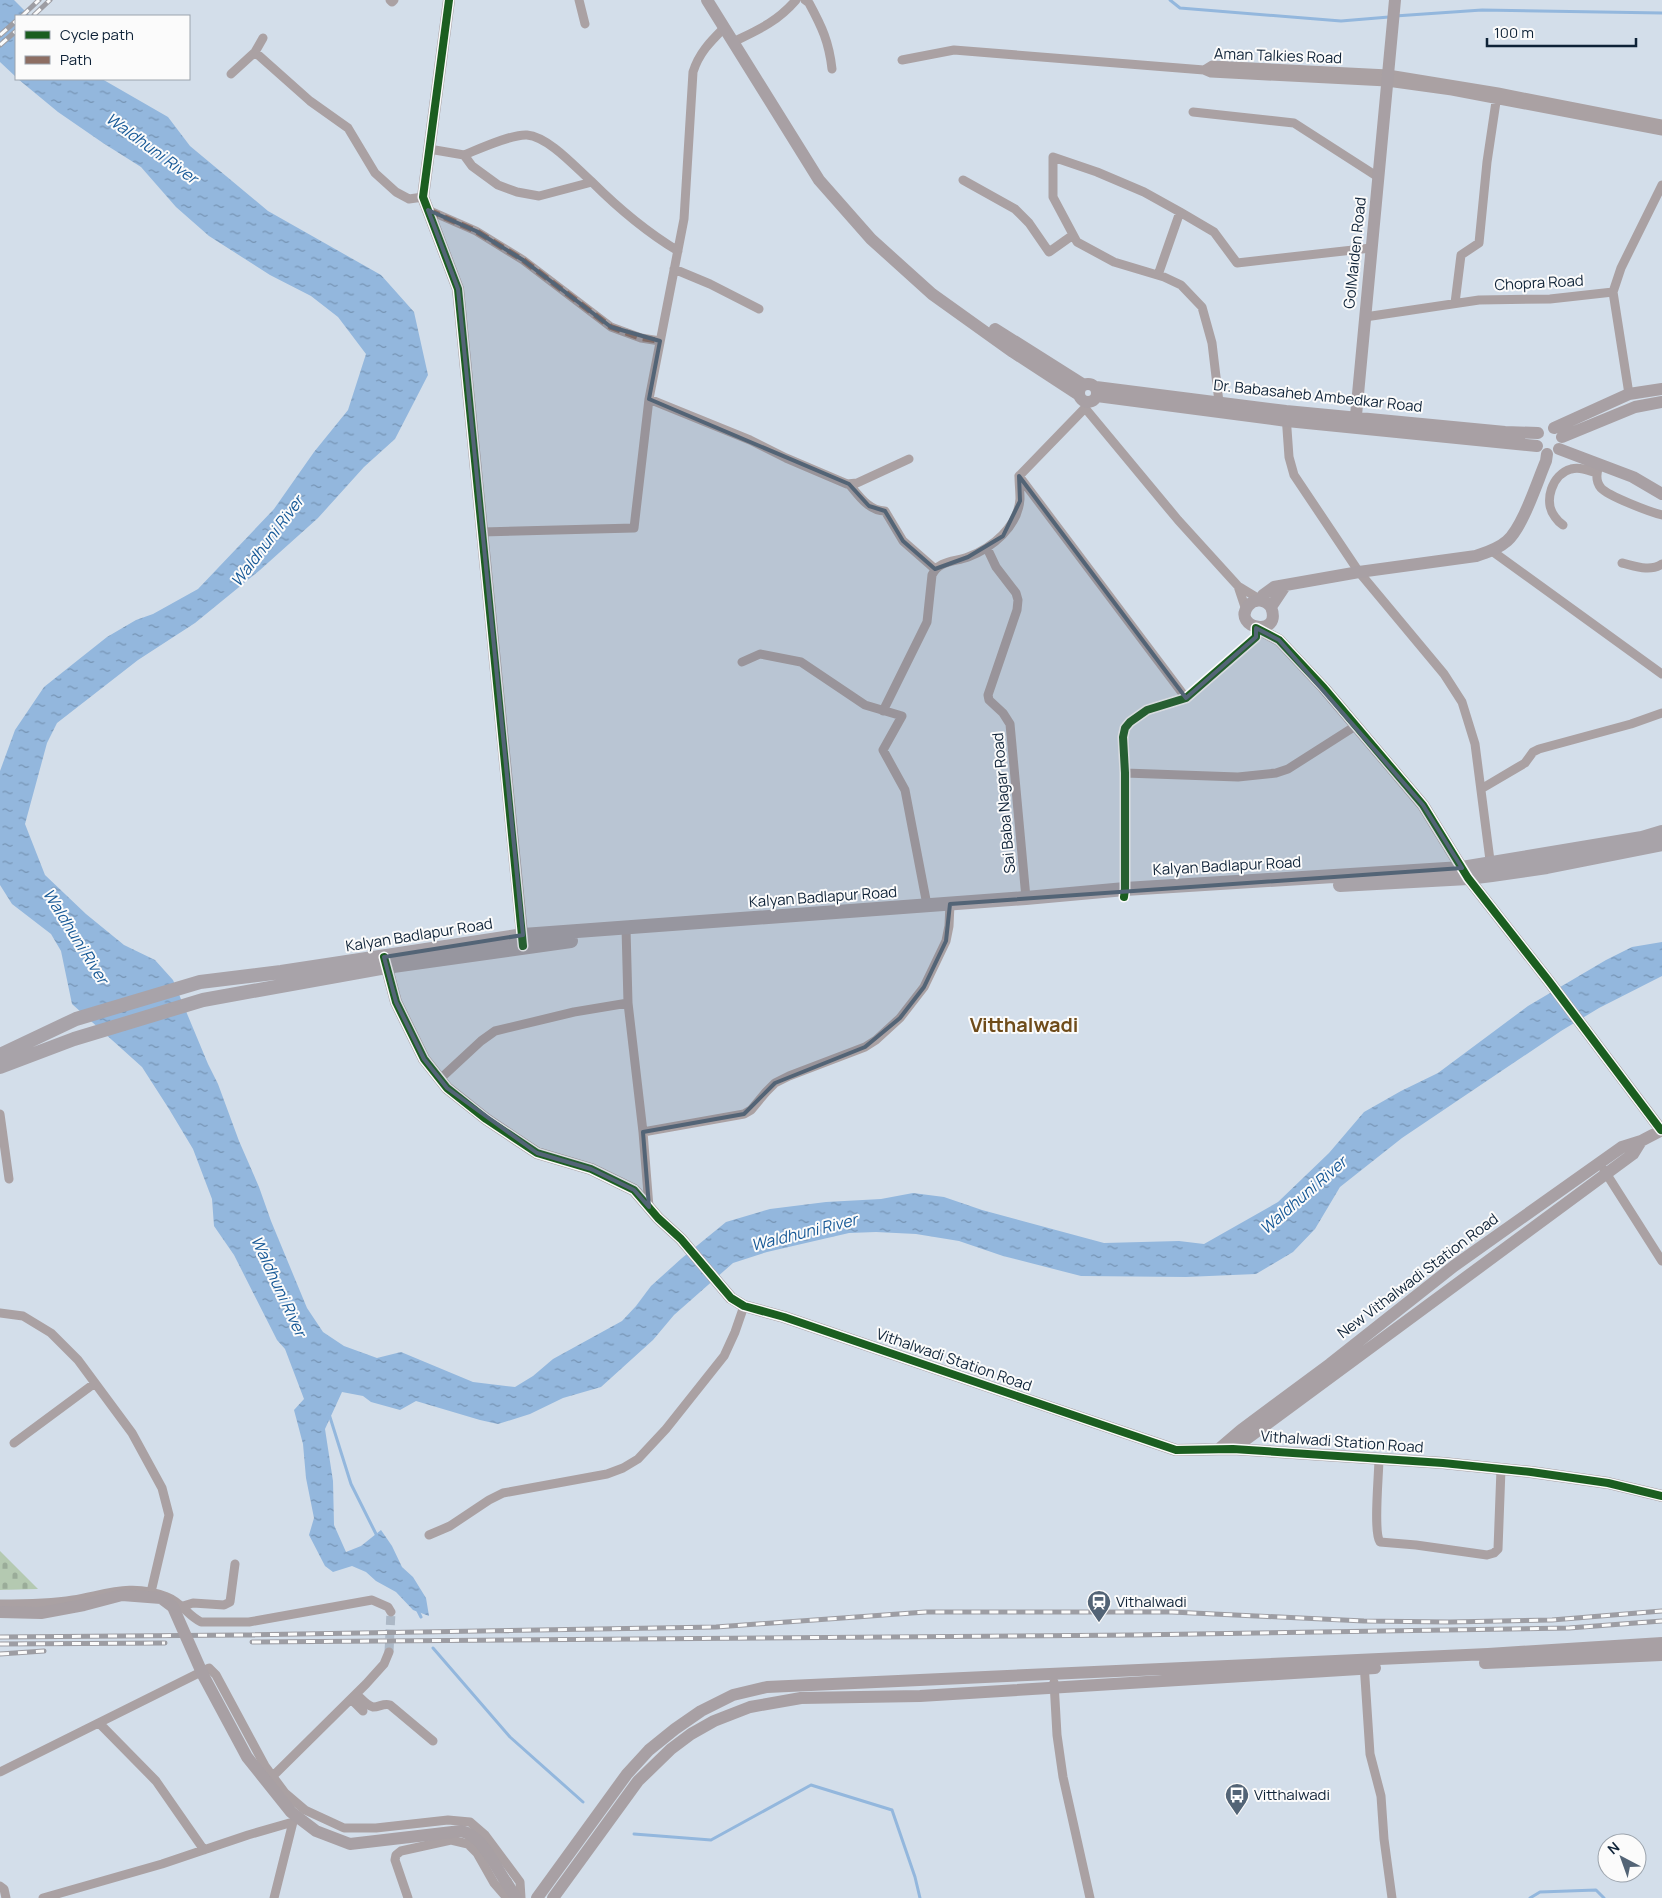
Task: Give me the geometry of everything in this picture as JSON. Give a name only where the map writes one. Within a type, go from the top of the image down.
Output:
[{"type":"main road","name":"Kalyan Badlapur Road","points":[[1491,870],[1662,832]]},
{"type":"main road","name":"Kalyan Badlapur Road","points":[[0,1055],[76,1019],[200,982],[385,962],[523,941],[927,905],[949,908],[1026,898],[1547,867],[1662,844]]},
{"type":"main road","name":"Kalyan Badlapur Road","points":[[626,931],[949,908],[1124,893]]},
{"type":"main road","name":"Kalyan Badlapur Road","points":[[0,1067],[74,1039],[204,1000],[385,962]]},
{"type":"street","points":[[449,0],[423,197],[458,289],[523,941]]},
{"type":"street","points":[[578,0],[585,24]]},
{"type":"street","name":"Dr. Babasaheb Ambedkar Road","points":[[707,0],[724,28],[736,40]]},
{"type":"street","name":"Dr. Babasaheb Ambedkar Road","points":[[716,0],[736,40],[787,123],[819,180],[843,203],[871,240],[894,256],[932,294],[1088,396],[1355,422],[1506,432],[1549,441]]},
{"type":"street","points":[[736,40],[769,25],[781,16],[796,0]]},
{"type":"street","points":[[806,0],[824,30],[830,48],[832,69]]},
{"type":"street","name":"GolMaiden Road","points":[[1355,422],[1395,3]]},
{"type":"street","points":[[482,532],[634,528],[649,399],[684,219],[693,72],[696,60],[702,50],[724,28]]},
{"type":"street","points":[[231,74],[255,52],[263,38]]},
{"type":"street","name":"Aman Talkies Road","points":[[902,60],[954,50],[1204,70],[1212,65],[1388,78],[1620,119],[1662,124]]},
{"type":"street","points":[[255,52],[310,101],[348,128],[375,173],[396,192],[409,198],[423,197]]},
{"type":"street","points":[[1455,303],[1461,254],[1479,243],[1487,162],[1497,96]]},
{"type":"street","points":[[1193,112],[1294,124],[1378,178]]},
{"type":"street","name":"Aman Talkies Road","points":[[1620,119],[1662,131]]},
{"type":"street","points":[[429,149],[464,155],[501,141],[526,135],[540,139],[560,153],[622,212],[650,234],[678,251]]},
{"type":"street","points":[[464,155],[472,166],[498,185],[517,192],[539,196],[592,182]]},
{"type":"street","points":[[1219,402],[1212,343],[1202,307],[1181,285],[1158,275],[1114,262],[1077,242],[1053,197],[1053,158],[1097,172],[1144,192],[1180,212],[1214,232],[1237,263],[1371,248]]},
{"type":"street","points":[[963,180],[1015,209],[1029,223],[1049,252],[1073,235]]},
{"type":"street","points":[[1629,394],[1613,292],[1621,268],[1662,185]]},
{"type":"street","points":[[428,210],[476,231],[523,260],[611,326],[641,338],[660,341]]},
{"type":"street","points":[[1158,275],[1180,212]]},
{"type":"street","points":[[674,270],[710,284],[759,309]]},
{"type":"street","name":"Chopra Road","points":[[1365,317],[1479,300],[1550,299],[1613,292]]},
{"type":"street","points":[[1549,441],[1629,394],[1662,390]]},
{"type":"street","points":[[883,711],[926,622],[932,574],[935,569],[941,564],[968,557],[987,548],[1003,536],[1016,514],[1020,500],[1019,476],[1088,396],[1178,520],[1238,586],[1268,609],[1279,640]]},
{"type":"street","name":"Dr. Babasaheb Ambedkar Road","points":[[1088,396],[1219,402],[1286,416]]},
{"type":"street","points":[[649,399],[750,440],[786,458],[849,484],[868,506],[877,511],[885,511],[903,541],[935,569]]},
{"type":"street","points":[[1549,441],[1634,406],[1662,402]]},
{"type":"street","points":[[1286,416],[1289,457],[1294,475],[1359,572],[1444,674],[1462,702],[1475,744],[1491,870]]},
{"type":"street","points":[[1549,441],[1599,469]]},
{"type":"street","points":[[1253,625],[1265,627],[1268,609],[1285,586],[1359,572],[1476,556],[1492,551],[1507,541],[1516,530],[1546,461],[1549,441]]},
{"type":"street","points":[[849,484],[857,483],[909,459]]},
{"type":"street","points":[[1563,525],[1554,517],[1550,505],[1553,483],[1562,472],[1572,469],[1599,469],[1634,477],[1662,494]]},
{"type":"street","points":[[1599,469],[1597,481],[1602,490],[1662,515]]},
{"type":"street","points":[[1019,476],[1186,698]]},
{"type":"street","name":"Sai Baba Nagar Road","points":[[987,548],[996,567],[1016,593],[1018,600],[1017,610],[988,695],[989,700],[1003,713],[1010,724],[1026,898]]},
{"type":"street","points":[[1492,551],[1662,674]]},
{"type":"street","points":[[1622,563],[1647,568],[1657,567],[1662,564]]},
{"type":"street","points":[[1238,586],[1246,610],[1246,619],[1279,640],[1356,725],[1423,806],[1465,873],[1661,1130]]},
{"type":"street","points":[[1246,610],[1252,602],[1268,609]]},
{"type":"street","points":[[1124,893],[1125,773],[1123,737],[1125,728],[1147,710],[1186,698],[1256,637],[1253,625]]},
{"type":"street","points":[[742,662],[760,654],[801,662],[865,706],[902,716],[883,750],[905,790],[927,905]]},
{"type":"street","points":[[1481,789],[1525,763],[1533,752],[1539,749],[1631,724],[1662,713]]},
{"type":"street","points":[[1125,773],[1238,777],[1276,773],[1288,769],[1356,725]]},
{"type":"street","points":[[643,1132],[744,1114],[751,1110],[766,1092],[782,1080],[864,1047],[876,1040],[900,1018],[924,987],[946,940],[949,926],[949,908]]},
{"type":"street","points":[[626,931],[628,1003],[643,1132],[649,1208]]},
{"type":"street","name":"Vithalwadi Station Road","points":[[385,962],[396,1002],[424,1059],[447,1088],[486,1119],[537,1152],[591,1169],[634,1190],[649,1208],[681,1238],[731,1298],[744,1306],[784,1317],[1176,1450],[1220,1448],[1380,1458],[1501,1469],[1608,1483],[1662,1496]]},
{"type":"street","points":[[440,1079],[481,1041],[495,1031],[574,1012],[628,1003]]},
{"type":"street","points":[[0,1114],[8,1179]]},
{"type":"street","name":"New Vithalwadi Station Road","points":[[1233,1449],[1514,1240],[1602,1168],[1622,1147],[1642,1141],[1661,1130]]},
{"type":"street","points":[[1602,1168],[1662,1260]]},
{"type":"street","name":"New Vithalwadi Station Road","points":[[1220,1448],[1454,1266],[1505,1230],[1602,1168]]},
{"type":"street","points":[[1505,1230],[1514,1240]]},
{"type":"street","points":[[429,1535],[450,1526],[502,1493],[607,1474],[623,1468],[638,1459],[666,1429],[724,1356],[744,1306]]},
{"type":"street","points":[[0,1313],[23,1316],[51,1333],[78,1360],[132,1433],[162,1488],[169,1515],[151,1592]]},
{"type":"street","points":[[14,1443],[95,1383]]},
{"type":"street","points":[[1380,1458],[1377,1538],[1380,1542],[1487,1555],[1494,1553],[1498,1549],[1501,1469]]},
{"type":"street","points":[[183,1606],[193,1603],[224,1605],[230,1602],[235,1564]]},
{"type":"street","points":[[0,1604],[74,1600],[119,1590],[133,1589],[166,1596],[183,1606],[194,1618],[201,1622],[249,1622],[372,1600],[384,1605],[391,1612]]},
{"type":"street","points":[[0,1612],[41,1612],[84,1605],[122,1595],[161,1598],[173,1607],[203,1675],[248,1757],[291,1812],[316,1831],[350,1844],[461,1831],[471,1833],[516,1898]]},
{"type":"street","points":[[553,1898],[638,1781],[691,1734],[714,1721],[750,1706],[778,1700],[801,1698],[920,1696],[1054,1688],[1364,1664],[1645,1650],[1662,1643]]},
{"type":"street","points":[[1645,1650],[1662,1655]]},
{"type":"street","points":[[272,1777],[384,1664],[389,1652]]},
{"type":"street","points":[[1364,1664],[1370,1754],[1381,1796],[1384,1839],[1392,1898]]},
{"type":"street","points":[[537,1898],[627,1774],[649,1750],[701,1711],[733,1695],[776,1686],[1054,1674],[1319,1667]]},
{"type":"street","points":[[0,1772],[209,1668],[216,1675],[272,1777],[285,1793],[305,1810],[344,1828],[376,1828],[448,1820],[470,1822],[485,1835],[520,1882],[521,1898]]},
{"type":"street","points":[[1054,1674],[1057,1735],[1063,1777],[1090,1898]]},
{"type":"street","points":[[776,1686],[778,1700]]},
{"type":"street","points":[[354,1696],[363,1711]]},
{"type":"street","points":[[354,1696],[370,1706],[390,1705],[433,1741]]},
{"type":"street","points":[[99,1723],[156,1781],[204,1850]]},
{"type":"street","points":[[43,1898],[162,1864],[293,1822],[305,1810]]},
{"type":"street","points":[[274,1898],[293,1822]]},
{"type":"street","points":[[587,1828],[599,1835]]},
{"type":"street","points":[[408,1898],[394,1860],[396,1855],[401,1851],[451,1840],[468,1844],[477,1853],[494,1883],[507,1898]]},
{"type":"street","points":[[0,1886],[4,1888],[6,1898]]},
{"type":"highlighted area","points":[[428,210],[476,231],[523,260],[611,327],[660,341],[649,399],[849,484],[869,506],[885,511],[903,541],[935,569],[968,557],[1003,536],[1020,501],[1019,476],[1186,698],[1256,637],[1256,628],[1279,640],[1423,805],[1462,868],[950,904],[946,941],[924,987],[900,1018],[865,1047],[775,1083],[744,1114],[643,1132],[649,1207],[634,1190],[591,1169],[537,1153],[447,1088],[424,1059],[396,1002],[384,957],[523,935],[458,289]]},
{"type":"green space","points":[[0,1551],[38,1589],[0,1590]]},
{"type":"water","points":[[0,0],[14,0],[29,15],[15,15],[15,76],[0,62]]},
{"type":"water","name":"Waldhuni River","points":[[19,80],[104,80],[168,117],[190,146],[268,211],[381,275],[414,312],[428,375],[395,439],[364,467],[318,518],[260,570],[195,623],[138,660],[57,723],[47,743],[25,824],[45,875],[86,914],[124,945],[155,960],[173,980],[218,1084],[239,1141],[307,1308],[323,1332],[344,1346],[377,1358],[401,1352],[473,1382],[515,1387],[533,1376],[553,1359],[622,1321],[651,1286],[726,1222],[770,1209],[826,1202],[881,1199],[913,1193],[944,1197],[982,1210],[1104,1243],[1179,1241],[1204,1244],[1278,1202],[1329,1153],[1364,1112],[1438,1073],[1528,1006],[1606,960],[1632,947],[1662,942],[1662,976],[1599,1008],[1561,1031],[1402,1138],[1340,1187],[1315,1229],[1293,1252],[1256,1274],[1186,1277],[1081,1276],[1003,1256],[959,1241],[916,1234],[849,1233],[767,1252],[733,1263],[674,1315],[653,1340],[601,1387],[563,1398],[530,1414],[498,1424],[416,1401],[400,1410],[371,1402],[363,1396],[342,1392],[325,1429],[333,1481],[334,1525],[346,1552],[361,1546],[381,1530],[392,1546],[402,1567],[413,1577],[426,1598],[429,1616],[413,1610],[396,1592],[376,1581],[366,1572],[352,1566],[333,1572],[325,1566],[309,1535],[314,1518],[306,1478],[303,1444],[294,1410],[304,1399],[285,1349],[277,1340],[234,1255],[214,1226],[212,1199],[193,1149],[142,1067],[72,1004],[61,951],[51,934],[12,904],[0,885],[0,771],[15,730],[44,687],[107,637],[136,620],[153,614],[198,589],[274,509],[314,452],[348,410],[366,354],[338,317],[311,296],[270,275],[209,236],[176,207],[141,167],[58,112]]},
{"type":"waterway","points":[[1170,0],[1180,8],[1341,21],[1389,17]]},
{"type":"waterway","points":[[1395,16],[1482,10],[1662,13]]},
{"type":"waterway","points":[[329,1414],[351,1484],[377,1536]]},
{"type":"waterway","points":[[417,1609],[421,1617]]},
{"type":"waterway","points":[[433,1648],[510,1737],[583,1802]]},
{"type":"waterway","points":[[634,1834],[711,1840],[811,1785],[892,1810],[915,1877],[920,1898]]},
{"type":"waterway","points":[[1530,1898],[1540,1892],[1596,1890],[1604,1898]]},
{"type":"tunnel","points":[[389,1652],[391,1612]]},
{"type":"railway","points":[[23,15],[39,0]]},
{"type":"railway","points":[[34,15],[50,0]]},
{"type":"railway","points":[[0,35],[15,22]]},
{"type":"railway","points":[[0,45],[15,32]]},
{"type":"railway","points":[[0,1637],[716,1627],[926,1612],[1172,1612],[1364,1621],[1449,1622],[1552,1620],[1662,1611]]},
{"type":"railway","points":[[252,1642],[1134,1635],[1569,1628],[1662,1621]]},
{"type":"railway","points":[[0,1644],[165,1643]]},
{"type":"railway","points":[[0,1654],[44,1651]]},
{"type":"marked path","points":[[428,210],[476,231],[523,260],[611,327],[641,338],[660,341]]},
{"type":"cycle path","points":[[449,0],[423,197],[458,289],[523,946]]},
{"type":"cycle path","points":[[1124,897],[1125,773],[1123,737],[1125,728],[1147,710],[1186,698],[1256,637],[1256,628],[1279,640],[1324,688],[1423,805],[1468,878],[1661,1130]]},
{"type":"cycle path","points":[[384,957],[396,1002],[424,1059],[447,1088],[486,1119],[537,1153],[591,1169],[634,1190],[658,1218],[681,1239],[731,1298],[744,1306],[784,1317],[1176,1450],[1233,1449],[1443,1463],[1531,1472],[1608,1483],[1662,1496]]},
{"type":"place","name":"Vithalwadi","points":[[1099,1623]]},
{"type":"place","name":"Vitthalwadi","points":[[1237,1816]]},
{"type":"district","name":"Vitthalwadi","points":[[1024,1025]]}]
